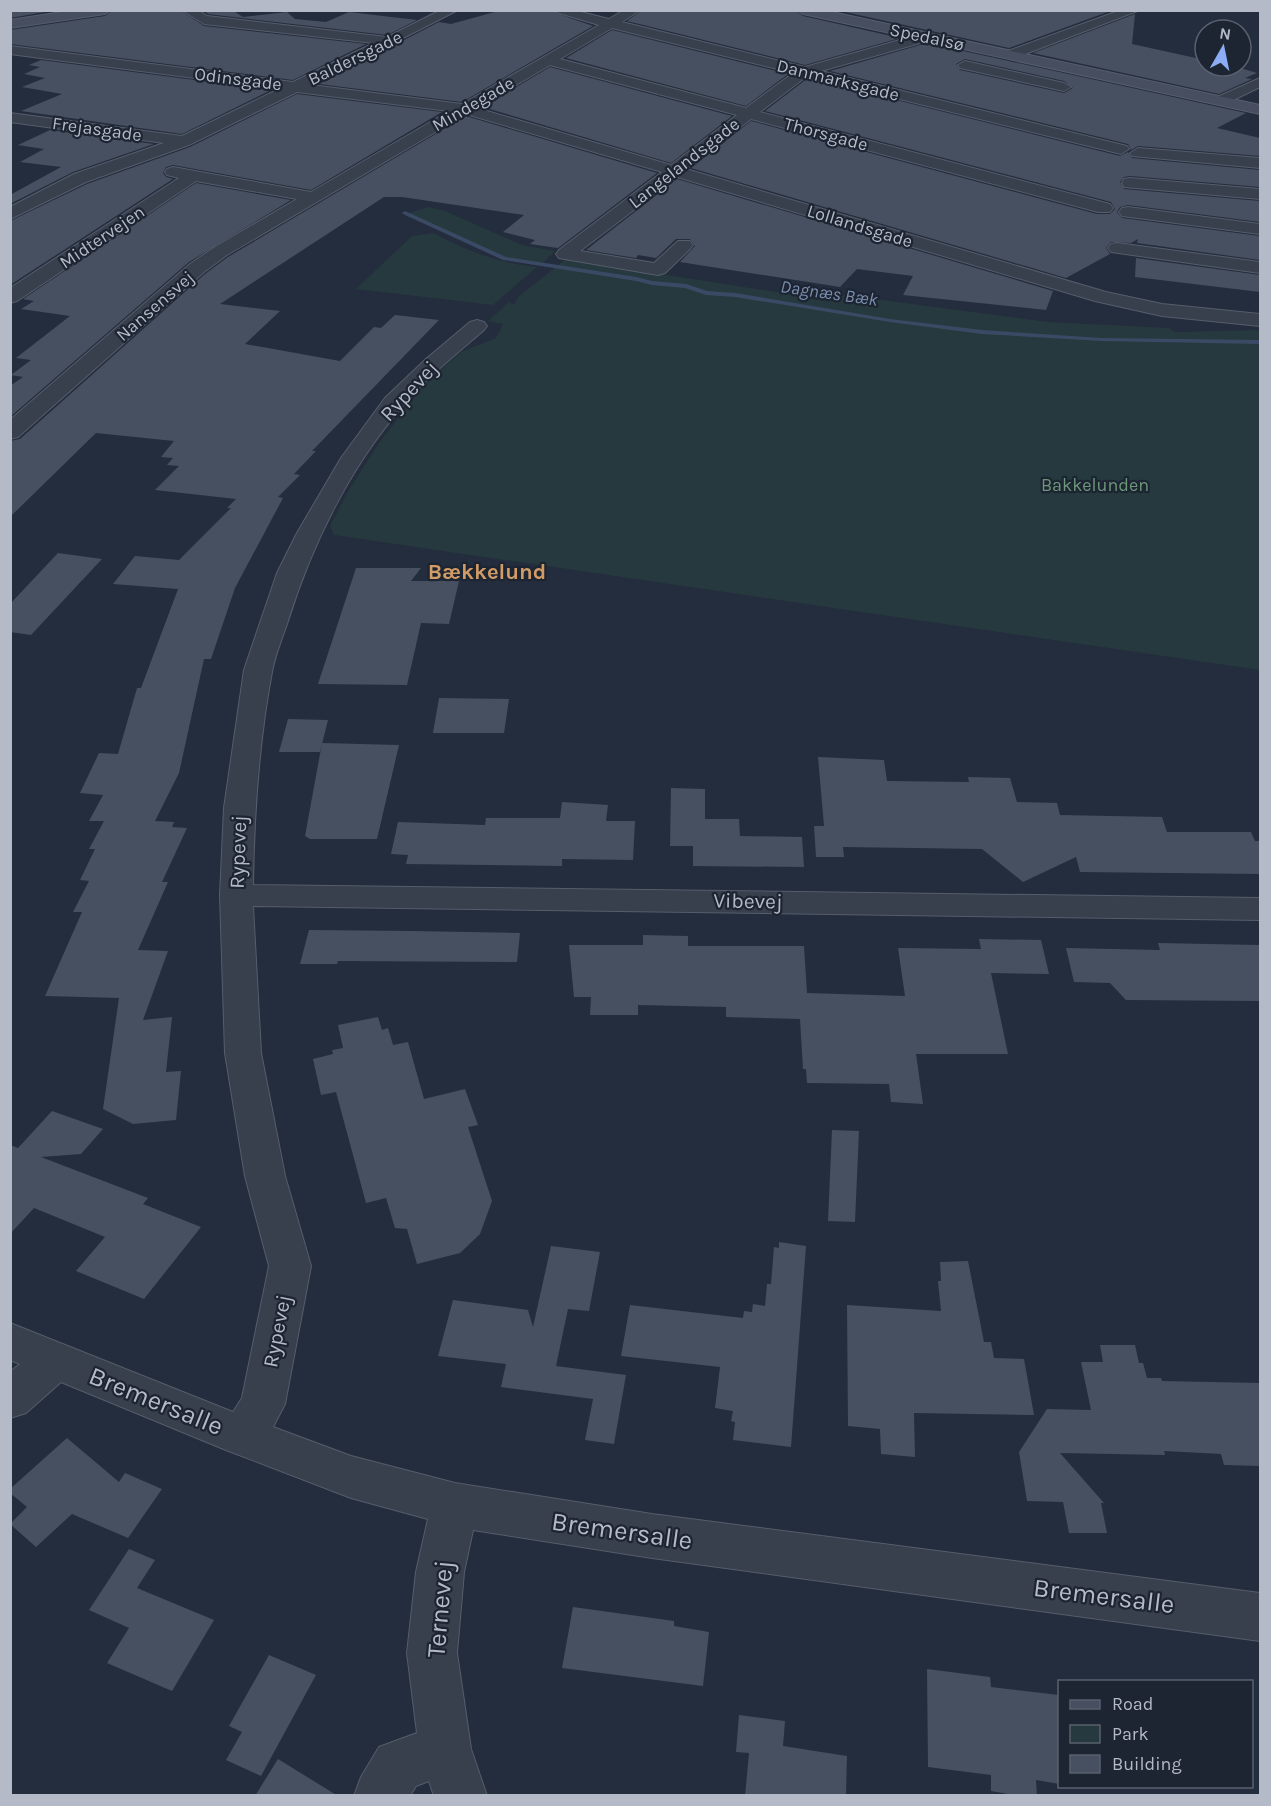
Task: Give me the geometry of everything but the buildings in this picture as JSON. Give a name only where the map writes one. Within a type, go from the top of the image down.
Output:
[{"type":"street","points":[[10,24],[105,10]]},
{"type":"street","points":[[188,10],[204,20],[389,41]]},
{"type":"street","name":"Baldersgade","points":[[10,214],[80,178],[183,141],[453,10]]},
{"type":"street","name":"Danmarksgade","points":[[555,10],[1121,149]]},
{"type":"street","name":"Mindegade","points":[[313,197],[634,10]]},
{"type":"street","name":"Spedalsø","points":[[803,10],[1260,110]]},
{"type":"street","points":[[1010,55],[1134,10]]},
{"type":"street","name":"Langelandsgade","points":[[684,245],[658,269],[565,254],[804,72],[926,37]]},
{"type":"street","name":"Odinsgade","points":[[10,50],[465,109]]},
{"type":"street","name":"Thorsgade","points":[[548,60],[1104,208]]},
{"type":"street","points":[[1018,77],[1051,64]]},
{"type":"street","name":"Spedalsø","points":[[965,65],[1064,87]]},
{"type":"street","points":[[1220,101],[1260,82]]},
{"type":"street","name":"Lollandsgade","points":[[465,109],[1101,297],[1162,310],[1260,320]]},
{"type":"street","name":"Frejasgade","points":[[10,117],[183,141]]},
{"type":"street","points":[[1138,153],[1260,163]]},
{"type":"street","points":[[126,163],[313,197]]},
{"type":"street","name":"Midtervejen","points":[[10,297],[193,176]]},
{"type":"street","points":[[1130,183],[1260,194]]},
{"type":"street","name":"Nansensvej","points":[[10,432],[197,268],[221,251],[313,197]]},
{"type":"street","points":[[1128,213],[1260,229]]},
{"type":"street","points":[[1117,248],[1260,268]]},
{"type":"street","name":"Rypevej","points":[[242,1436],[263,1404],[290,1266],[265,1176],[243,1053],[236,895],[239,808],[258,670],[290,573],[309,533],[352,458],[393,403],[433,363],[477,326]]},
{"type":"street","name":"Vibevej","points":[[236,895],[1260,909]]},
{"type":"street","name":"Bremersalle","points":[[10,1341],[242,1436],[351,1477],[455,1505],[735,1547],[1260,1617]]},
{"type":"street","points":[[10,1399],[56,1360]]},
{"type":"street","name":"Ternevej","points":[[380,1796],[398,1766],[453,1772],[432,1653],[440,1572],[455,1505]]},
{"type":"green space","points":[[428,207],[445,211],[522,245],[555,251],[543,263],[501,256],[409,213]]},
{"type":"green space","points":[[433,233],[483,255],[537,267],[493,305],[356,289],[412,236]]},
{"type":"green space","name":"Bakkelunden","points":[[566,259],[833,301],[844,295],[1048,322],[1169,328],[1175,332],[1260,330],[1260,670],[334,535],[330,526],[350,488],[379,443],[426,383],[461,352],[496,338],[503,324],[488,321],[509,302],[514,305],[518,297]]},
{"type":"waterway","name":"Dagnæs Bæk","points":[[405,213],[505,259],[652,283],[686,286],[706,293],[735,295],[890,321],[982,332],[1101,340],[1260,342]]},
{"type":"district","name":"Bækkelund","points":[[487,572]]}]
